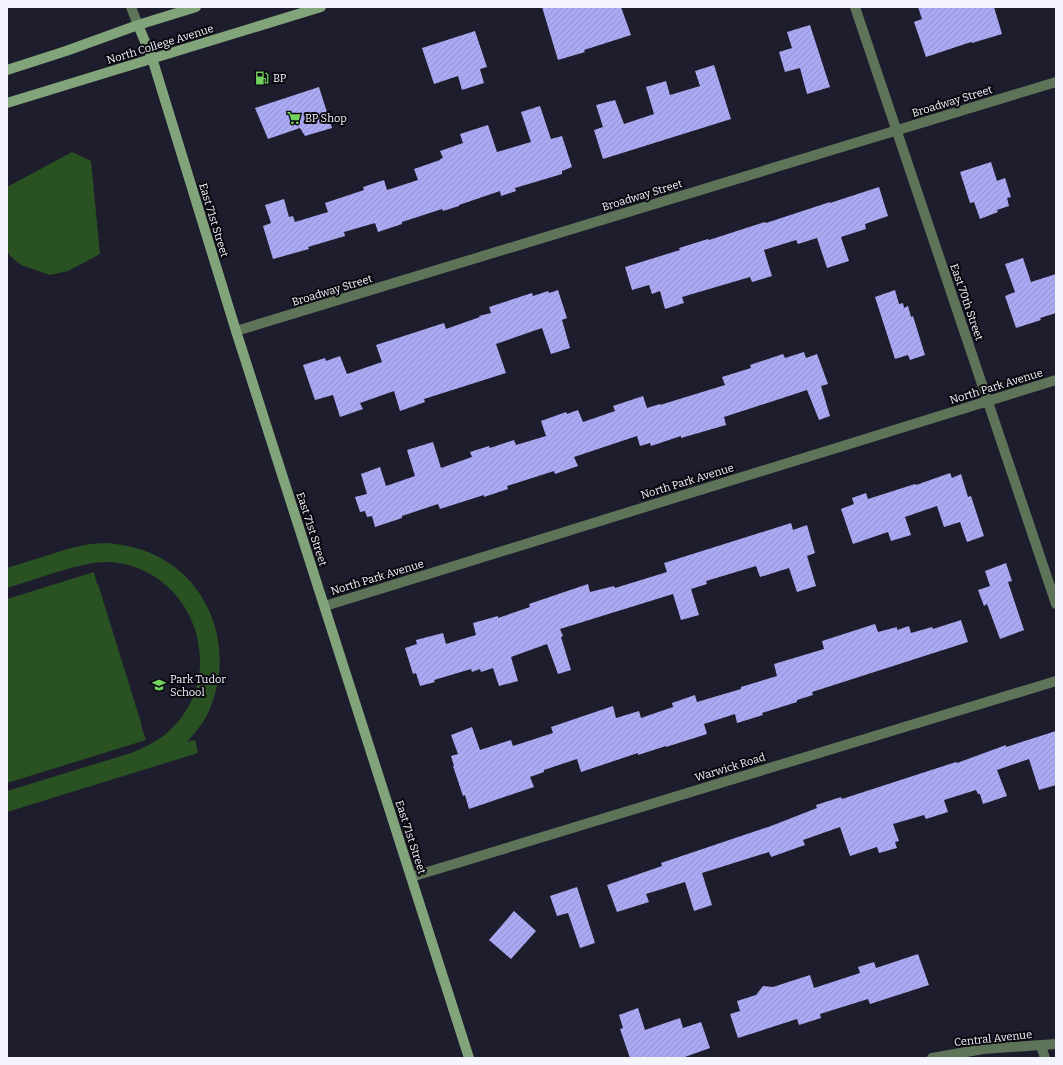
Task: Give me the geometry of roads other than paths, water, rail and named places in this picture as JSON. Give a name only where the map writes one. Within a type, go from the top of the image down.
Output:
[{"type":"main road","name":"North College Avenue","points":[[7,70],[138,25],[196,7]]},
{"type":"main road","name":"North College Avenue","points":[[7,103],[321,7]]},
{"type":"main road","name":"East 71st Street","points":[[138,25],[152,58],[236,331],[469,1058]]},
{"type":"street","name":"East 71st Street","points":[[131,7],[138,25]]},
{"type":"street","name":"East 70th Street","points":[[856,7],[1056,604]]},
{"type":"street","name":"Broadway Street","points":[[236,331],[1056,82]]},
{"type":"street","name":"North Park Avenue","points":[[325,606],[1056,380]]},
{"type":"street","name":"Warwick Road","points":[[411,877],[1056,681]]},
{"type":"street","name":"Central Avenue","points":[[932,1058],[983,1049],[1056,1044]]},
{"type":"street","points":[[1041,1046],[1045,1058]]},
{"type":"place","name":"BP","points":[[262,78]]},
{"type":"place","name":"BP Shop","points":[[294,118]]},
{"type":"place","name":"Park Tudor School","points":[[159,685]]}]
